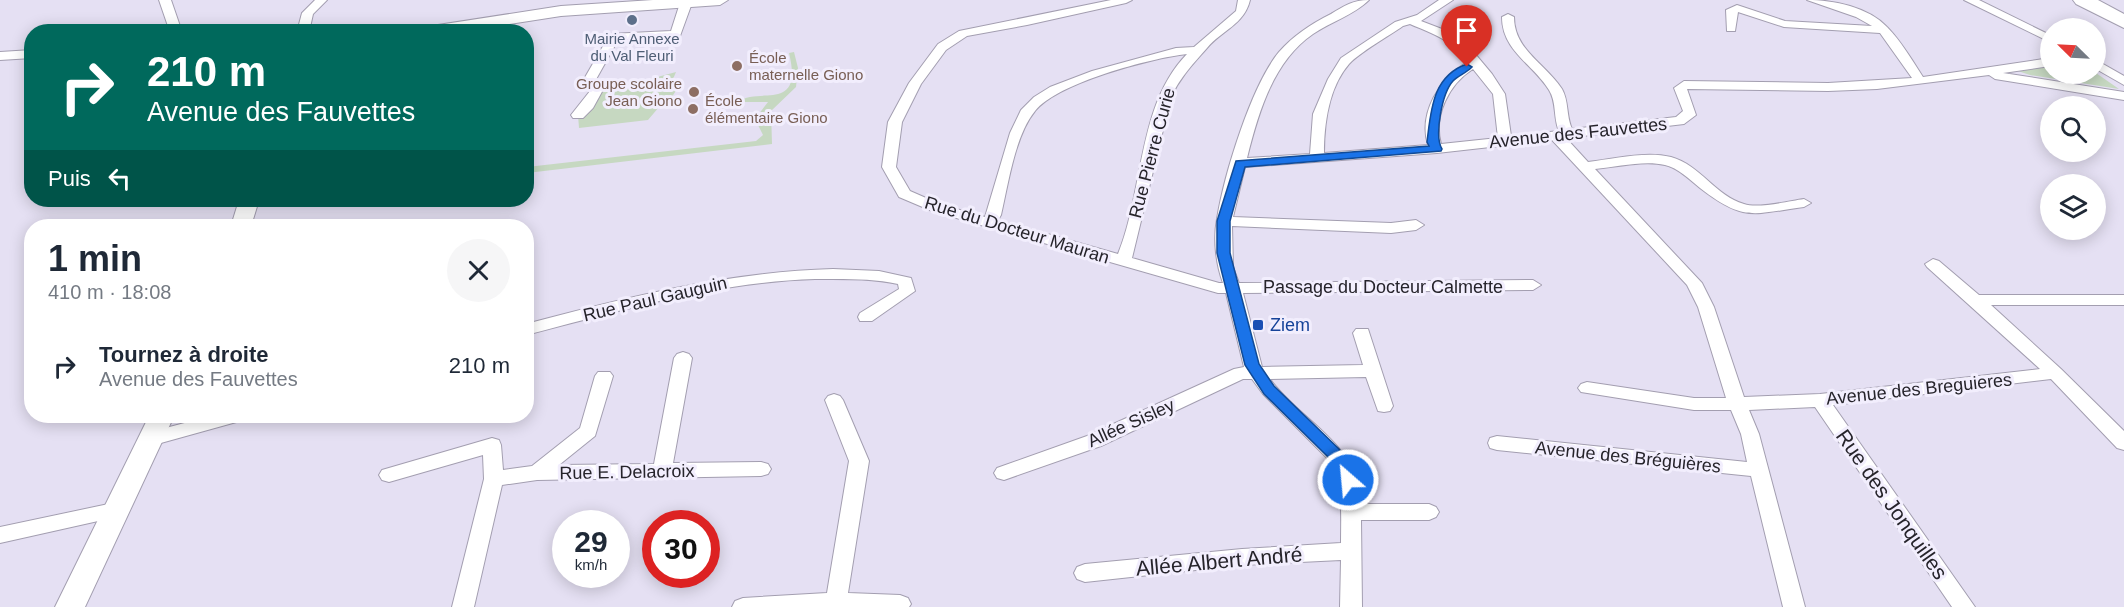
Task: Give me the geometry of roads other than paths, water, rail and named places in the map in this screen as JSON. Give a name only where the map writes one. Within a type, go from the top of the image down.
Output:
[{"type":"highway","points":[[2083,0],[2124,22]]},
{"type":"highway","points":[[2107,0],[2124,9]]},
{"type":"street","points":[[165,0],[172,24]]},
{"type":"street","points":[[305,24],[308,13],[321,0]]},
{"type":"street","points":[[477,24],[561,11],[720,0]]},
{"type":"street","name":"Rue du Docteur Mauran","points":[[1126,0],[1027,22],[963,33],[942,47],[915,83],[895,122],[890,167],[904,194],[937,208],[1202,286],[1233,288]]},
{"type":"street","name":"Rue Pierre Curie","points":[[1122,262],[1127,251],[1168,87],[1184,64],[1242,12],[1244,0]]},
{"type":"street","points":[[1351,607],[1352,495],[1344,468],[1334,453],[1269,390],[1252,365],[1223,253],[1224,221],[1256,106],[1272,72],[1298,39],[1363,0]]},
{"type":"street","points":[[1317,159],[1320,114],[1343,65],[1399,24],[1421,17],[1447,0]]},
{"type":"street","points":[[1813,0],[1875,20],[1920,81]]},
{"type":"street","points":[[1970,0],[2040,34]]},
{"type":"street","points":[[578,116],[598,88],[586,86],[614,37],[676,34],[686,3]]},
{"type":"street","points":[[1731,29],[1732,10],[1737,8],[1784,24],[1884,30]]},
{"type":"street","points":[[1508,17],[1509,36],[1556,90],[1563,135],[1586,166],[1694,283],[1706,307],[1737,404],[1750,434],[1794,607]]},
{"type":"street","points":[[1410,20],[1451,37],[1462,46],[1488,77],[1499,94],[1503,135],[1507,141]]},
{"type":"street","points":[[988,222],[994,215],[1023,119],[1037,100],[1077,81],[1176,52],[1199,51]]},
{"type":"street","points":[[0,57],[24,55]]},
{"type":"street","points":[[1437,149],[1432,142],[1442,90],[1449,80],[1474,63]]},
{"type":"street","name":"Avenue des Fauvettes","points":[[1240,163],[1437,149],[1683,120],[1689,115],[1690,110],[1680,92],[1684,85],[1828,87],[1920,81],[2040,64]]},
{"type":"street","points":[[2106,70],[2124,81]]},
{"type":"street","name":"Avenue des Fauvettes","points":[[1982,73],[2124,96]]},
{"type":"street","points":[[1586,166],[1652,159],[1668,160],[1681,166],[1727,202],[1742,209],[1752,210],[1804,203]]},
{"type":"street","points":[[1224,221],[1391,228],[1416,225]]},
{"type":"street","name":"Avenue des Breguieres","points":[[1933,264],[2055,374]]},
{"type":"street","name":"Rue Paul Gauguin","points":[[534,328],[702,285],[723,282],[789,274],[886,276],[906,281],[907,291],[866,317]]},
{"type":"street","name":"Passage du Docteur Calmette","points":[[1233,288],[1533,285]]},
{"type":"street","points":[[1975,300],[2124,300]]},
{"type":"street","points":[[1362,333],[1384,406]]},
{"type":"street","points":[[662,471],[683,358]]},
{"type":"street","name":"Allée Sisley","points":[[1004,473],[1094,441],[1240,373],[1373,371]]},
{"type":"street","points":[[2055,374],[2124,443]]},
{"type":"street","name":"Avenue des Breguieres","points":[[1737,404],[1820,400],[2055,374]]},
{"type":"street","points":[[537,473],[588,431],[604,376]]},
{"type":"street","points":[[1587,388],[1694,404],[1737,404]]},
{"type":"street","points":[[834,400],[859,461],[836,601]]},
{"type":"street","name":"Rue des Jonquilles","points":[[1820,400],[1964,607]]},
{"type":"street","points":[[70,607],[158,423]]},
{"type":"street","points":[[150,439],[208,423]]},
{"type":"street","name":"Avenue des Bréguières","points":[[1497,443],[1758,470]]},
{"type":"street","points":[[389,475],[492,446],[494,479],[463,607]]},
{"type":"street","name":"Rue E. Delacroix","points":[[494,479],[537,473],[761,469]]},
{"type":"street","points":[[0,535],[118,510]]},
{"type":"street","points":[[1351,512],[1429,512]]},
{"type":"street","name":"Allée Albert André","points":[[1085,573],[1242,557],[1352,551]]},
{"type":"street","points":[[743,607],[836,601],[900,604]]},
{"type":"place","name":"Mairie Annexe du Val Fleuri","points":[[632,20]]},
{"type":"place","name":"École maternelle Giono","points":[[737,66]]},
{"type":"place","name":"Groupe scolaire Jean Giono","points":[[694,92]]},
{"type":"place","name":"École élémentaire Giono","points":[[693,109]]},
{"type":"place","name":"Ziem","points":[[1258,325]]}]
